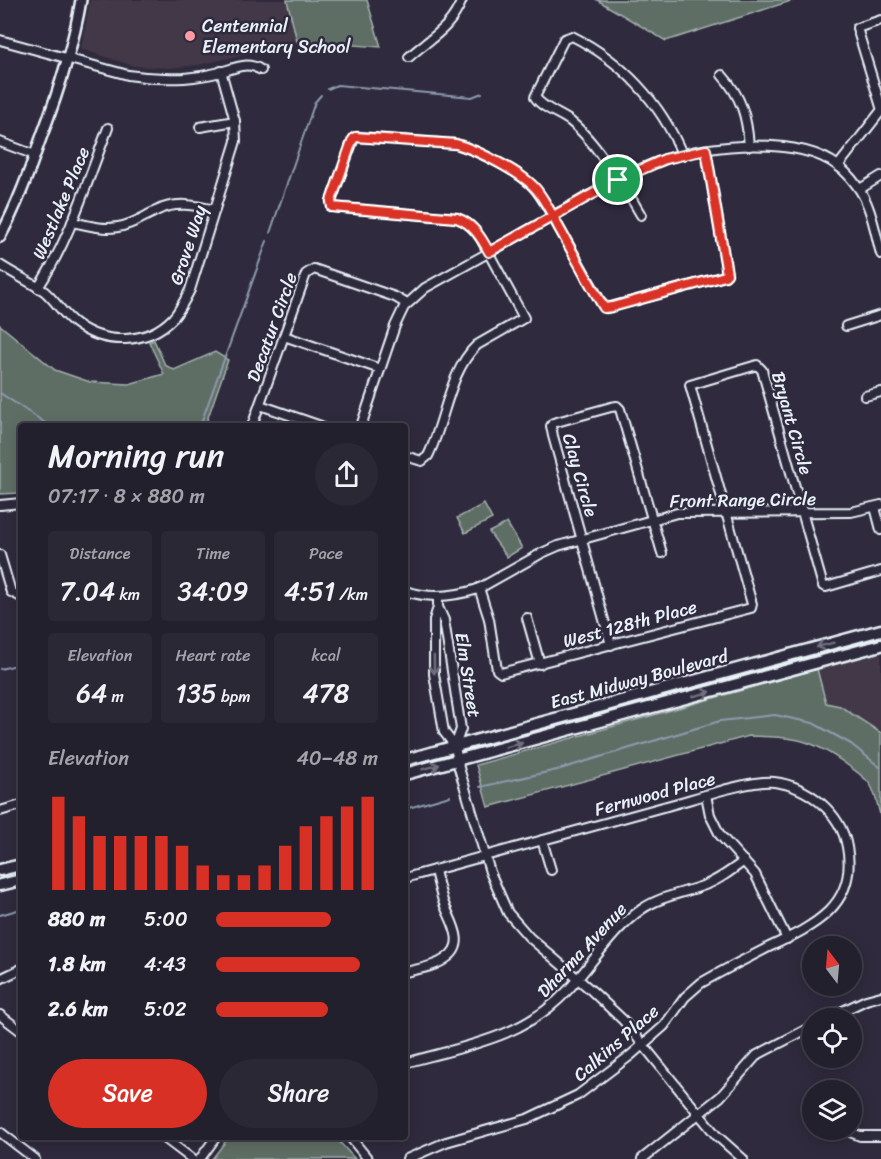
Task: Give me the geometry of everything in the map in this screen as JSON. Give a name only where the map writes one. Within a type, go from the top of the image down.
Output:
[{"type":"main road","name":"East Midway Boulevard","points":[[408,759],[881,630]]},
{"type":"main road","name":"East Midway Boulevard","points":[[408,773],[881,645]]},
{"type":"main road","points":[[0,870],[18,866]]},
{"type":"main road","points":[[0,885],[18,881]]},
{"type":"street","points":[[0,237],[35,155],[69,58],[81,0]]},
{"type":"street","points":[[409,57],[444,29],[455,15],[462,0]]},
{"type":"street","points":[[838,166],[881,109],[857,28],[881,20]]},
{"type":"street","points":[[641,214],[602,155],[578,128],[535,97],[564,39],[572,36],[634,80],[668,122],[682,154]]},
{"type":"street","points":[[0,40],[128,75],[161,79],[221,72],[240,65],[250,65],[261,70]]},
{"type":"street","name":"Grove Way","points":[[0,266],[38,288],[69,320],[89,333],[102,338],[118,340],[139,337],[152,332],[172,318],[190,291],[236,141],[235,121],[221,72]]},
{"type":"street","points":[[722,75],[741,102],[747,124],[749,146]]},
{"type":"street","points":[[200,127],[235,121]]},
{"type":"street","name":"Westlake Place","points":[[38,288],[55,262],[108,128]]},
{"type":"street","points":[[408,457],[422,460],[428,456],[459,370],[471,350],[524,318],[477,231],[465,221],[457,218],[333,208],[331,201],[354,138],[456,144],[469,147],[526,180],[536,189],[553,216],[604,308],[727,274],[706,150]]},
{"type":"street","points":[[0,142],[35,155]]},
{"type":"street","points":[[362,423],[395,326],[407,304],[425,288],[619,179],[682,154],[749,146],[796,150],[812,154],[838,166],[860,189],[881,254]]},
{"type":"street","points":[[860,189],[881,176]]},
{"type":"street","points":[[72,222],[97,228],[116,227],[138,220],[165,207],[187,204],[215,210]]},
{"type":"street","points":[[872,224],[881,221]]},
{"type":"street","name":"Decatur Circle","points":[[253,423],[306,274],[311,269],[395,297],[407,304]]},
{"type":"street","points":[[846,326],[881,315]]},
{"type":"street","points":[[284,336],[380,369]]},
{"type":"street","name":"Bryant Circle","points":[[726,513],[690,385],[759,365],[802,513]]},
{"type":"street","points":[[865,396],[881,392]]},
{"type":"street","points":[[260,405],[312,423]]},
{"type":"street","name":"Clay Circle","points":[[611,645],[553,436],[551,426],[553,423],[618,406],[652,519]]},
{"type":"street","points":[[0,505],[18,502]]},
{"type":"street","points":[[878,506],[881,530]]},
{"type":"street","name":"Front Range Circle","points":[[408,592],[438,597],[460,594],[479,588],[542,553],[582,539],[677,513],[851,512],[878,506]]},
{"type":"street","name":"West 128th Place","points":[[479,588],[489,619],[497,670],[501,673],[751,607],[726,513]]},
{"type":"street","points":[[802,513],[821,584],[824,587],[881,571]]},
{"type":"street","points":[[652,519],[662,553]]},
{"type":"street","points":[[0,555],[11,592],[18,596]]},
{"type":"street","name":"Elm Street","points":[[438,597],[438,608],[434,620],[434,674],[444,732],[455,746]]},
{"type":"street","name":"Elm Street","points":[[438,608],[444,620],[461,729],[455,746]]},
{"type":"street","points":[[526,618],[540,664]]},
{"type":"street","points":[[455,746],[490,872],[508,913],[529,937],[623,1020],[716,1135],[743,1159]]},
{"type":"street","name":"Fernwood Place","points":[[408,877],[706,795],[762,782],[789,785],[815,798],[833,816],[844,836],[848,857],[849,873],[845,887]]},
{"type":"street","points":[[706,795],[710,815],[720,835],[755,874],[787,939]]},
{"type":"street","points":[[0,811],[18,806]]},
{"type":"street","points":[[542,840],[550,870]]},
{"type":"street","name":"Dharma Avenue","points":[[408,1061],[495,1038],[524,1026],[545,1012],[578,979],[618,930],[642,909],[656,901],[706,885],[744,861]]},
{"type":"street","points":[[408,971],[438,963],[450,956],[456,947],[458,938],[443,900],[435,870]]},
{"type":"street","points":[[845,887],[856,890]]},
{"type":"street","name":"Calkins Place","points":[[407,1159],[446,1142],[527,1119],[562,1104],[593,1086],[664,1026],[685,997],[701,982],[787,939],[821,919],[839,899],[845,887]]},
{"type":"street","points":[[456,947],[466,951]]},
{"type":"street","points":[[0,979],[18,970]]},
{"type":"street","points":[[849,1008],[881,996]]},
{"type":"street","points":[[0,1015],[18,1028]]},
{"type":"street","points":[[642,1159],[730,1088],[757,1055],[802,1032]]},
{"type":"street","points":[[0,1132],[35,1159]]},
{"type":"street","points":[[862,1136],[881,1136]]},
{"type":"street","points":[[167,1140],[192,1159]]},
{"type":"street","points":[[200,1159],[214,1140]]},
{"type":"street","points":[[352,1140],[368,1159]]},
{"type":"shaded area","name":"Centennial Elementary School","points":[[90,0],[287,0],[297,41],[198,65],[169,68],[134,66],[81,49]]},
{"type":"shaded area","points":[[881,653],[881,733],[840,706],[825,703],[817,669]]},
{"type":"green space","points":[[287,0],[367,0],[381,47],[297,41]]},
{"type":"green space","points":[[597,0],[794,0],[666,41]]},
{"type":"green space","points":[[0,325],[55,370],[90,382],[129,384],[164,374],[149,342],[154,340],[165,365],[174,370],[215,352],[228,360],[206,423],[18,423],[18,493],[0,494]]},
{"type":"green space","points":[[484,504],[492,519],[465,533],[457,518]]},
{"type":"green space","points":[[507,523],[522,548],[507,557],[489,532]]},
{"type":"green space","points":[[817,669],[826,703],[840,706],[881,733],[881,818],[869,783],[837,757],[802,741],[765,736],[749,736],[488,807],[476,765]]},
{"type":"green space","points":[[227,1140],[338,1140],[355,1159],[212,1159]]},
{"type":"waterway","points":[[328,89],[337,85],[472,97],[482,93]]},
{"type":"waterway","points":[[270,233],[315,102],[321,95]]},
{"type":"waterway","points":[[201,423],[267,241]]},
{"type":"waterway","points":[[0,393],[45,423]]},
{"type":"waterway","points":[[0,669],[18,665]]},
{"type":"waterway","points":[[480,787],[557,770],[720,721],[775,715],[813,723],[851,744],[881,768]]},
{"type":"waterway","points":[[408,808],[450,796]]},
{"type":"waterway","points":[[0,915],[18,910]]},
{"type":"place","name":"Centennial Elementary School","points":[[190,36]]},
{"type":"route","points":[[618,180],[553,216],[489,252],[477,231],[465,221],[457,218],[333,208],[331,201],[355,137],[456,144],[469,147],[520,176],[536,189],[553,216],[604,308],[727,274],[706,150],[665,159],[618,180]]}]
